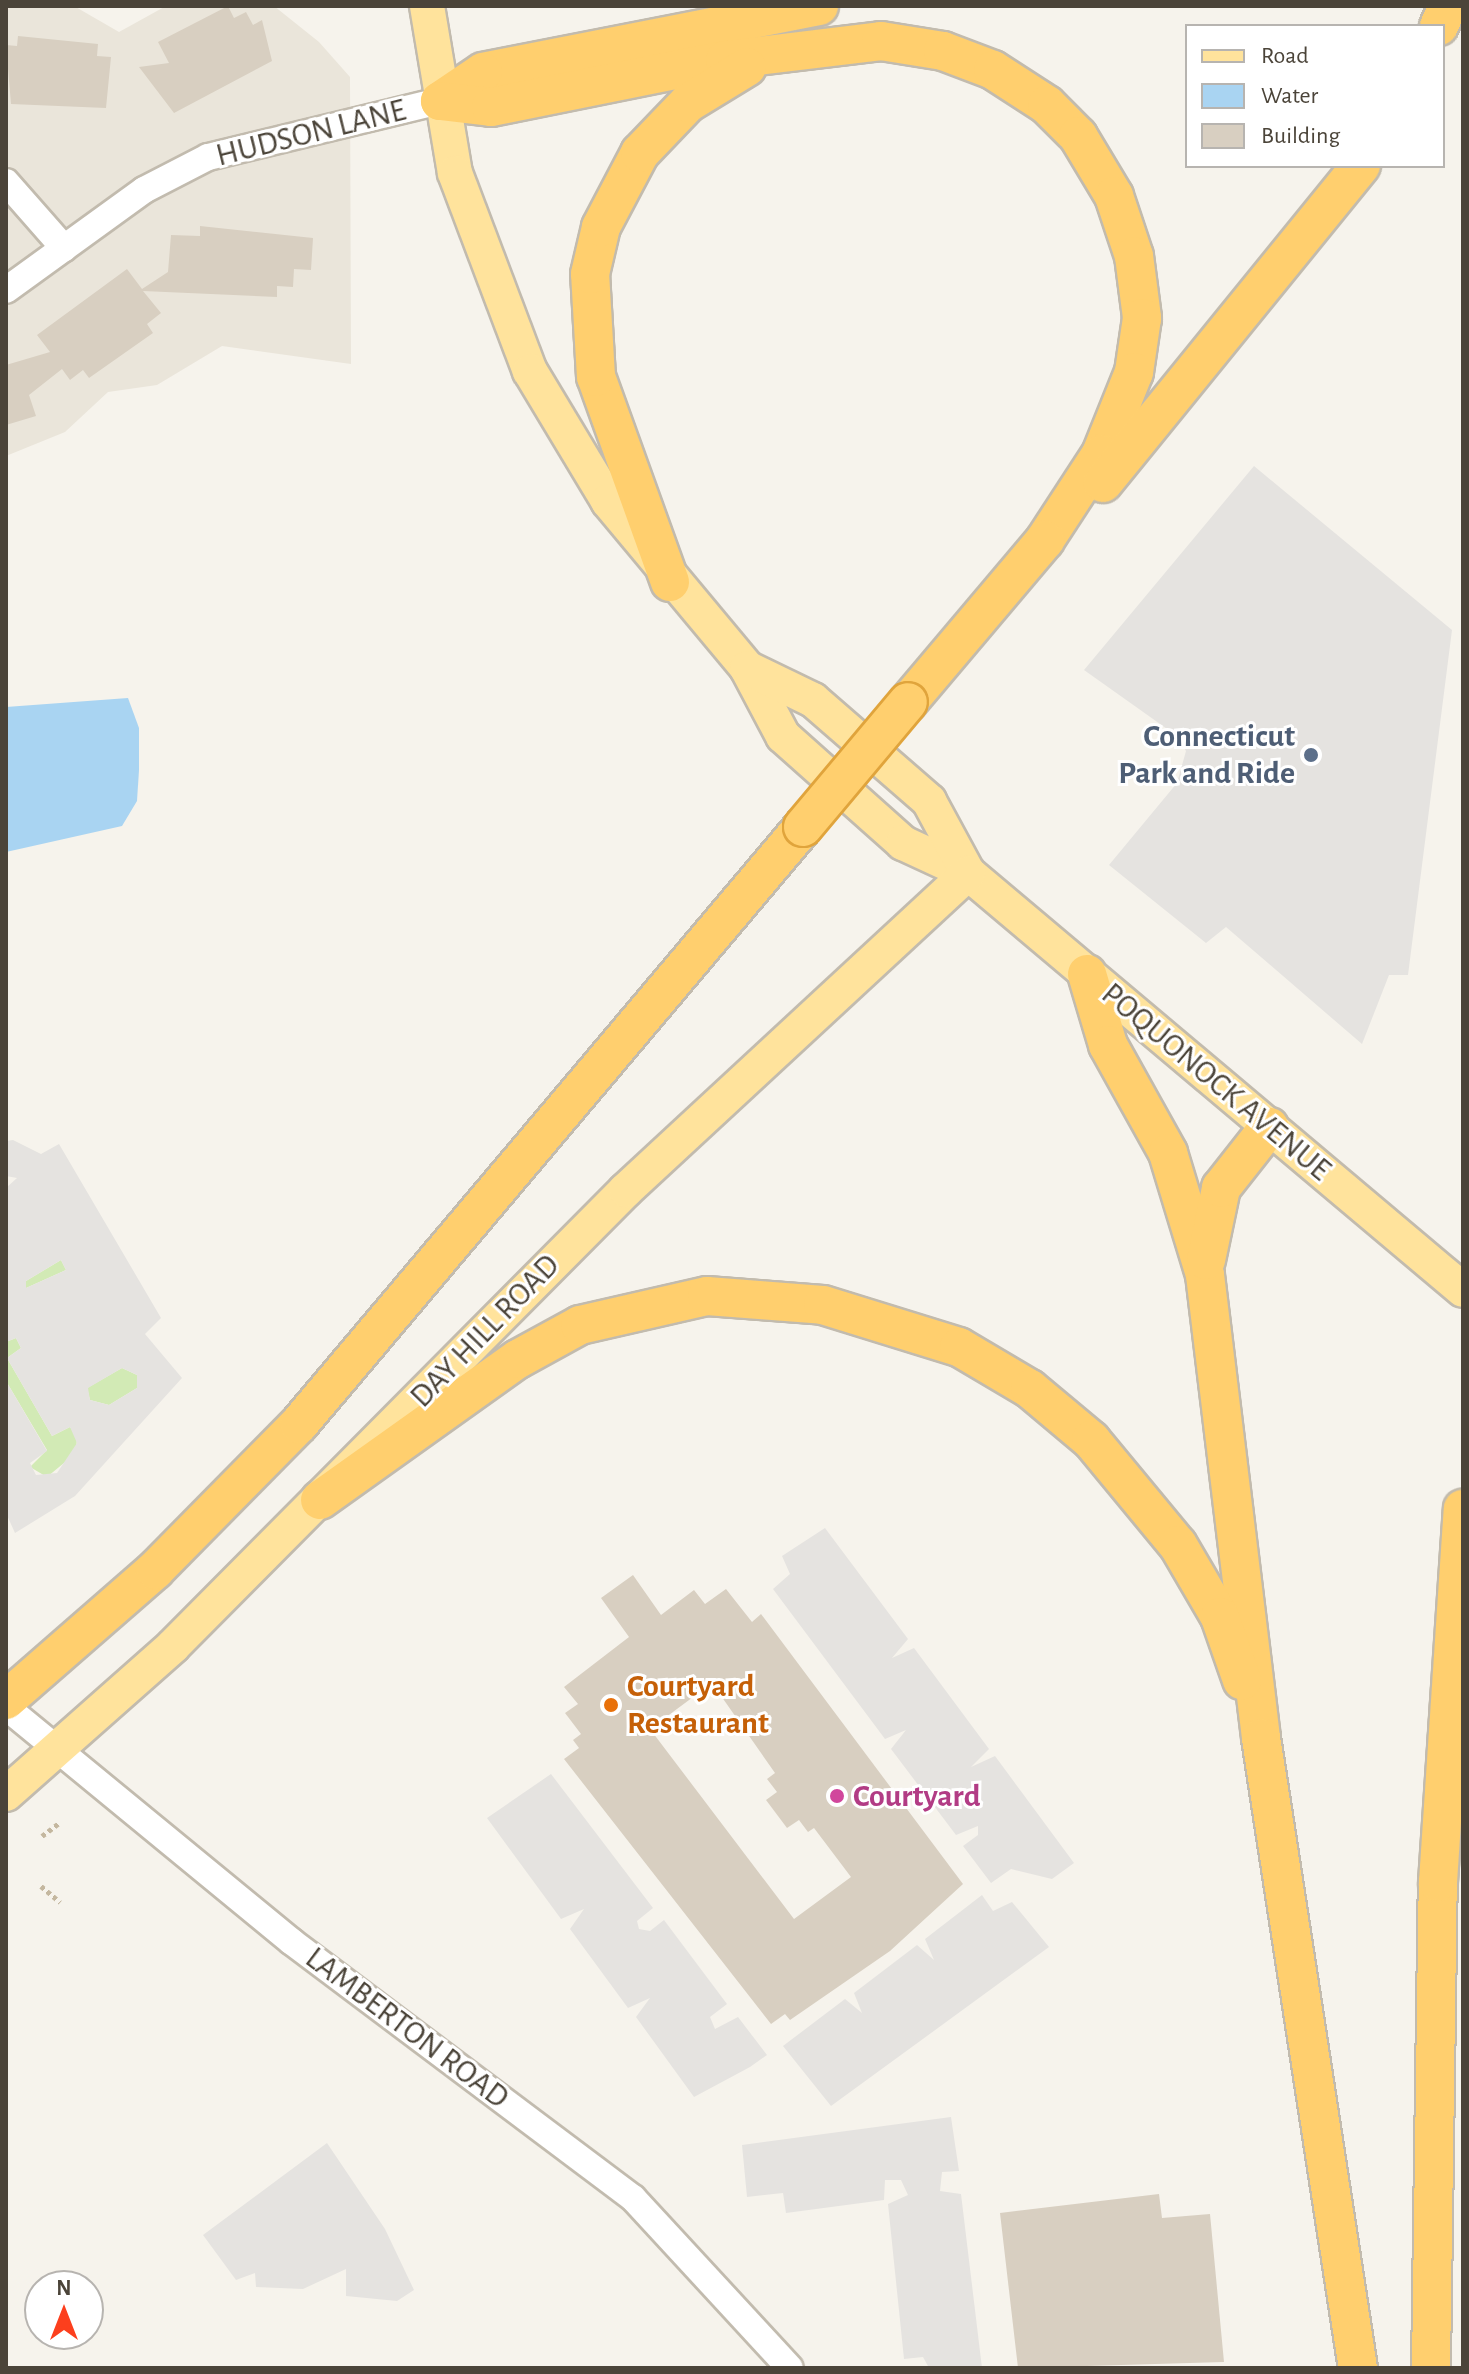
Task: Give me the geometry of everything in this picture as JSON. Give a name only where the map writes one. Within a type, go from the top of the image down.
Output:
[{"type":"highway","points":[[440,101],[483,72],[819,6]]},
{"type":"highway","points":[[440,101],[491,107],[803,48],[900,42],[993,70],[1068,125],[1114,196],[1138,275],[1138,354],[1110,437],[1045,540]]},
{"type":"highway","points":[[670,582],[596,377],[588,302],[594,252],[625,177],[676,113],[736,72],[803,48]]},
{"type":"highway","points":[[6,1700],[145,1579],[299,1424],[1045,540],[1126,456],[1359,168]]},
{"type":"highway","points":[[1087,974],[1108,1045],[1168,1153],[1205,1275],[1261,1738],[1358,2368]]},
{"type":"highway","points":[[1205,1275],[1221,1188],[1269,1127]]},
{"type":"highway","points":[[320,1500],[518,1359],[605,1316],[735,1296],[860,1313],[959,1347],[1008,1374],[1115,1464],[1172,1535],[1220,1617],[1261,1738]]},
{"type":"highway","points":[[1431,2368],[1436,1914],[1463,1509]]},
{"type":"main road","name":"POQUONOCK AVENUE","points":[[427,6],[440,101],[475,239],[530,371],[608,501],[670,582],[747,668],[783,736],[903,843],[968,873],[1463,1290]]},
{"type":"main road","name":"POQUONOCK AVENUE","points":[[747,668],[813,700],[929,801],[968,873]]},
{"type":"main road","name":"DAY HILL ROAD","points":[[6,1794],[60,1750],[320,1500],[626,1190],[968,873]]},
{"type":"street","name":"HUDSON LANE","points":[[6,290],[144,190],[208,157],[440,101]]},
{"type":"street","points":[[6,182],[64,248]]},
{"type":"street","name":"LAMBERTON ROAD","points":[[6,1707],[292,1942],[633,2198],[790,2368]]},
{"type":"path","points":[[42,1836],[59,1823]]},
{"type":"path","points":[[41,1886],[60,1902]]},
{"type":"shaded area","points":[[6,6],[74,6],[119,32],[166,6],[274,6],[319,42],[350,77],[351,364],[222,346],[157,385],[108,392],[65,432],[6,456]]},
{"type":"shaded area","name":"Connecticut Park and Ride","points":[[1254,466],[1452,630],[1408,975],[1389,975],[1362,1044],[1226,927],[1206,943],[1109,865],[1177,783],[1186,751],[1177,736],[1084,670]]},
{"type":"shaded area","points":[[13,1140],[41,1154],[59,1144],[161,1318],[145,1334],[182,1378],[75,1496],[15,1533],[6,1513],[6,1381],[47,1451],[30,1463],[36,1475],[57,1473],[77,1443],[70,1427],[52,1436],[7,1358],[21,1348],[16,1338],[6,1342],[6,1188],[17,1178],[6,1176],[6,1141]],"holes":[[[61,1260],[66,1270],[26,1288],[26,1281]],[[122,1368],[137,1375],[137,1388],[109,1405],[90,1400],[88,1388]]]},
{"type":"shaded area","points":[[825,1528],[908,1639],[892,1658],[914,1648],[989,1749],[971,1767],[995,1756],[1074,1863],[1052,1879],[1011,1869],[991,1883],[963,1846],[978,1835],[978,1826],[956,1835],[891,1749],[906,1730],[885,1739],[773,1589],[790,1574],[782,1556]]},
{"type":"shaded area","points":[[551,1774],[653,1908],[637,1921],[639,1929],[650,1931],[664,1920],[727,2004],[710,2017],[715,2029],[738,2017],[767,2055],[694,2097],[636,2017],[650,1998],[628,2008],[570,1929],[584,1909],[561,1919],[487,1818]]},
{"type":"shaded area","points":[[982,1895],[993,1911],[1012,1902],[1049,1947],[831,2106],[783,2046],[845,1999],[862,2013],[854,1993],[917,1945],[934,1960],[925,1939]]},
{"type":"shaded area","points":[[951,2117],[959,2171],[942,2172],[940,2191],[961,2194],[982,2368],[929,2368],[923,2357],[904,2359],[888,2204],[908,2195],[901,2180],[885,2180],[884,2200],[786,2213],[783,2193],[747,2197],[742,2145]]},
{"type":"shaded area","points":[[327,2143],[385,2229],[414,2290],[397,2301],[346,2296],[346,2269],[303,2289],[256,2287],[255,2273],[236,2280],[203,2235]]},
{"type":"green space","points":[[61,1260],[66,1270],[26,1288],[26,1281]]},
{"type":"green space","points":[[16,1338],[21,1348],[7,1358],[52,1436],[70,1427],[77,1436],[76,1453],[47,1477],[30,1467],[47,1450],[6,1381],[6,1342]]},
{"type":"green space","points":[[122,1368],[137,1375],[137,1388],[109,1405],[90,1400],[87,1388]]},
{"type":"water","points":[[128,698],[139,728],[139,770],[137,801],[122,826],[6,852],[6,707]]},
{"type":"building","points":[[228,6],[234,18],[246,12],[253,25],[262,20],[272,61],[174,113],[139,67],[169,63],[158,42]]},
{"type":"building","points":[[18,36],[98,44],[97,56],[111,57],[106,108],[11,104],[6,45],[17,46]]},
{"type":"building","points":[[200,226],[313,238],[311,270],[294,269],[293,287],[277,286],[277,297],[143,291],[161,313],[147,324],[153,333],[89,378],[83,370],[70,380],[62,369],[29,395],[36,416],[6,425],[6,365],[50,352],[37,335],[127,269],[142,289],[168,272],[171,235],[200,236]]},
{"type":"building","name":"Courtyard","points":[[633,1575],[661,1615],[694,1590],[705,1604],[726,1589],[752,1622],[761,1614],[963,1884],[890,1951],[790,2020],[785,2014],[771,2024],[564,1759],[579,1748],[573,1740],[581,1734],[565,1713],[578,1704],[564,1687],[629,1637],[601,1598]],"holes":[[[712,1683],[775,1773],[767,1779],[777,1792],[766,1800],[787,1828],[799,1820],[808,1832],[814,1828],[851,1877],[794,1919],[650,1729]]]},
{"type":"building","points":[[1159,2194],[1162,2218],[1210,2214],[1224,2362],[1018,2368],[1000,2213]]},
{"type":"place","name":"Connecticut Park and Ride","points":[[1311,755]]},
{"type":"place","name":"Courtyard Restaurant","points":[[611,1705]]},
{"type":"place","name":"Courtyard","points":[[837,1796]]}]
